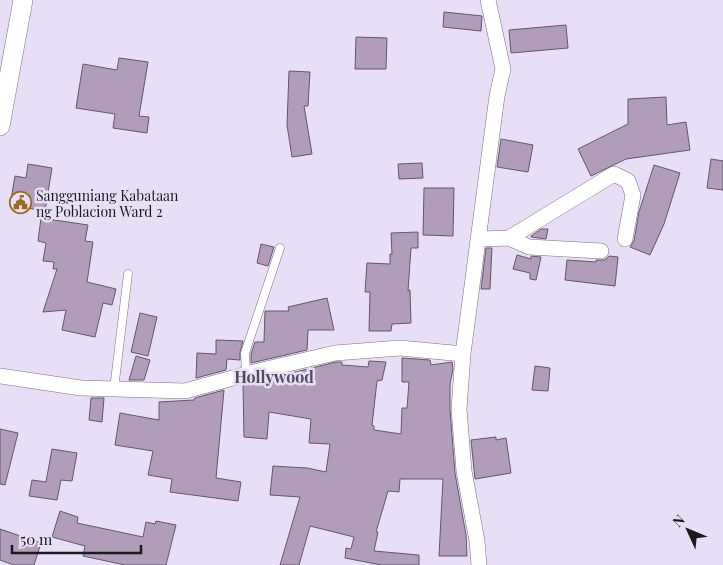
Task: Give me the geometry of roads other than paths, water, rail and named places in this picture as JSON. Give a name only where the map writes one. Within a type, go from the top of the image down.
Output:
[{"type":"street","points":[[0,126],[23,0]]},
{"type":"street","points":[[479,565],[477,541],[463,462],[459,409],[463,354],[497,96],[503,69],[488,0]]},
{"type":"street","points":[[509,238],[614,174],[628,181],[633,195],[625,239]]},
{"type":"street","points":[[478,239],[509,238],[529,247],[601,251]]},
{"type":"street","points":[[0,376],[81,388],[185,392],[246,374],[335,352],[400,348],[463,354]]},
{"type":"lane","points":[[246,374],[245,353],[280,248]]},
{"type":"lane","points":[[114,389],[128,274]]},
{"type":"place","name":"Sangguniang Kabataan ng Poblacion Ward 2","points":[[20,203]]},
{"type":"district","name":"Hollywood","points":[[274,376]]}]
